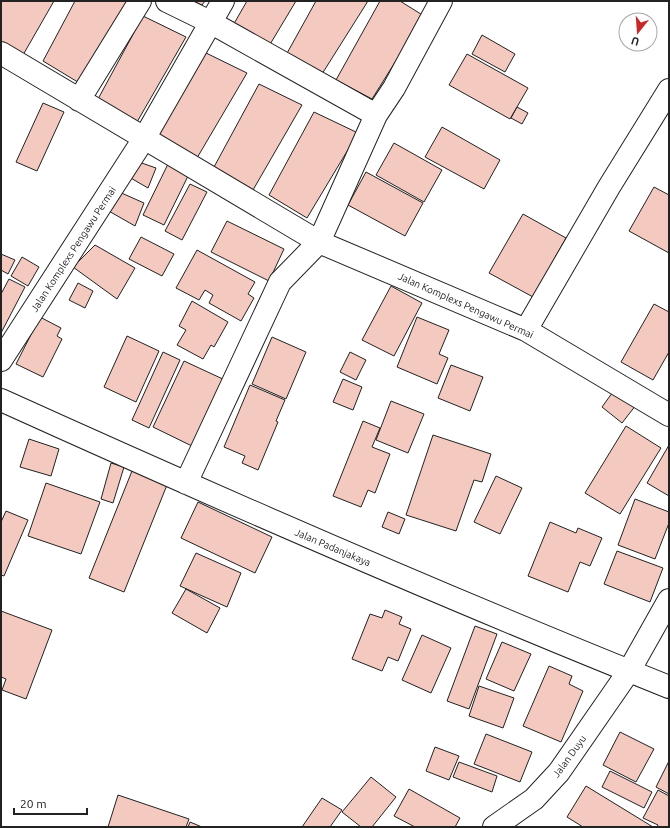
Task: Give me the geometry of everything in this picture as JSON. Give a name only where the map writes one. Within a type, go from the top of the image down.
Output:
[{"type":"street","points":[[79,100],[140,1]]},
{"type":"street","points":[[167,1],[210,22],[376,115]]},
{"type":"street","points":[[145,137],[223,1]]},
{"type":"street","points":[[186,483],[280,282],[319,242],[376,115],[394,88],[436,3]]},
{"type":"street","name":"Jalan Komplexs Pengawu Permai","points":[[1,53],[79,100],[145,137],[319,242],[526,330],[669,415]]},
{"type":"street","points":[[526,330],[609,187],[669,90]]},
{"type":"street","name":"Jalan Komplexs Pengawu Permai","points":[[1,360],[145,137]]},
{"type":"street","name":"Jalan Padanjakaya","points":[[1,400],[186,483],[489,614],[669,687]]},
{"type":"street","points":[[629,671],[669,600]]},
{"type":"street","name":"Jalan Duyu","points":[[494,827],[534,799],[545,789],[571,755],[629,671]]},
{"type":"building","points":[[1,1],[54,1],[23,55],[1,42]]},
{"type":"building","points":[[75,1],[130,1],[81,84],[43,61]]},
{"type":"building","points":[[193,1],[205,1],[202,5]]},
{"type":"building","points":[[247,1],[296,1],[269,46],[232,27]]},
{"type":"building","points":[[316,1],[368,1],[322,74],[286,55]]},
{"type":"building","points":[[380,1],[400,1],[424,16],[372,99],[336,80]]},
{"type":"building","points":[[143,16],[186,37],[137,122],[98,99]]},
{"type":"building","points":[[482,35],[515,54],[505,72],[472,54]]},
{"type":"building","points":[[204,52],[247,73],[197,158],[159,135]]},
{"type":"building","points":[[467,54],[528,88],[510,119],[449,85]]},
{"type":"building","points":[[259,84],[302,105],[253,190],[214,167]]},
{"type":"building","points":[[43,103],[64,112],[37,171],[16,162]]},
{"type":"building","points":[[517,107],[528,113],[522,124],[511,118]]},
{"type":"building","points":[[314,112],[358,133],[307,218],[269,195]]},
{"type":"building","points":[[442,127],[500,160],[484,189],[425,157]]},
{"type":"building","points":[[394,143],[442,170],[424,202],[376,175]]},
{"type":"building","points":[[136,161],[156,168],[148,188],[129,177]]},
{"type":"building","points":[[168,164],[189,174],[164,225],[143,215]]},
{"type":"building","points":[[366,172],[423,203],[405,236],[348,205]]},
{"type":"building","points":[[190,184],[207,192],[182,240],[165,231]]},
{"type":"building","points":[[654,187],[669,195],[669,253],[629,231]]},
{"type":"building","points":[[117,191],[144,203],[135,226],[107,210]]},
{"type":"building","points":[[523,214],[566,238],[533,297],[489,273]]},
{"type":"building","points":[[227,221],[284,249],[269,281],[211,252]]},
{"type":"building","points":[[141,237],[174,254],[162,276],[129,259]]},
{"type":"building","points":[[95,245],[135,268],[117,299],[73,267]]},
{"type":"building","points":[[197,250],[255,282],[248,294],[254,298],[241,321],[209,303],[213,295],[205,290],[199,300],[176,288]]},
{"type":"building","points":[[1,254],[15,260],[8,274],[1,270]]},
{"type":"building","points":[[22,257],[39,267],[28,286],[11,276]]},
{"type":"building","points":[[9,279],[25,287],[1,333],[1,294]]},
{"type":"building","points":[[78,283],[93,291],[85,308],[69,300]]},
{"type":"building","points":[[391,286],[422,303],[394,356],[362,340]]},
{"type":"building","points":[[192,301],[228,322],[214,347],[211,345],[203,359],[177,345],[186,330],[179,326]]},
{"type":"building","points":[[654,304],[669,312],[669,352],[653,380],[621,362]]},
{"type":"building","points":[[40,317],[61,328],[57,336],[62,339],[43,377],[16,364]]},
{"type":"building","points":[[417,317],[449,330],[439,354],[448,358],[437,384],[397,367]]},
{"type":"building","points":[[127,336],[159,351],[136,402],[104,387]]},
{"type":"building","points":[[272,337],[306,352],[286,399],[252,384]]},
{"type":"building","points":[[163,352],[180,360],[149,428],[132,420]]},
{"type":"building","points":[[350,352],[366,360],[356,380],[340,372]]},
{"type":"building","points":[[184,361],[225,380],[194,447],[153,427]]},
{"type":"building","points":[[451,365],[483,377],[470,411],[438,398]]},
{"type":"building","points":[[343,379],[362,387],[353,410],[333,402]]},
{"type":"building","points":[[250,385],[285,400],[276,421],[278,422],[258,470],[242,463],[245,456],[224,447]]},
{"type":"building","points":[[615,389],[636,405],[622,423],[602,407]]},
{"type":"building","points":[[391,401],[424,414],[408,453],[376,440]]},
{"type":"building","points":[[363,421],[380,428],[372,447],[390,454],[375,493],[368,490],[361,507],[333,496]]},
{"type":"building","points":[[626,426],[661,448],[620,514],[585,493]]},
{"type":"building","points":[[433,435],[491,454],[482,482],[474,480],[456,531],[406,515]]},
{"type":"building","points":[[29,439],[59,449],[51,476],[20,467]]},
{"type":"building","points":[[669,445],[669,496],[647,483]]},
{"type":"building","points":[[111,463],[124,467],[113,503],[101,499]]},
{"type":"building","points":[[134,466],[169,480],[124,592],[89,578]]},
{"type":"building","points":[[496,476],[522,488],[500,534],[474,522]]},
{"type":"building","points":[[46,483],[100,502],[81,554],[28,536]]},
{"type":"building","points":[[635,499],[669,512],[669,523],[655,559],[618,545]]},
{"type":"building","points":[[198,502],[272,537],[255,573],[181,538]]},
{"type":"building","points":[[6,511],[28,520],[4,576],[1,575],[1,522]]},
{"type":"building","points":[[388,512],[405,519],[399,534],[382,527]]},
{"type":"building","points":[[550,522],[576,533],[578,528],[602,538],[590,566],[580,562],[568,592],[528,576]]},
{"type":"building","points":[[617,551],[663,568],[650,602],[604,584]]},
{"type":"building","points":[[196,553],[241,573],[227,607],[180,586]]},
{"type":"building","points":[[186,589],[220,608],[207,633],[172,613]]},
{"type":"building","points":[[385,610],[402,617],[399,624],[411,629],[398,661],[388,657],[382,671],[352,659],[370,614],[382,618]]},
{"type":"building","points":[[1,611],[52,630],[26,699],[2,690],[6,679],[1,677]]},
{"type":"building","points":[[475,626],[497,634],[469,709],[447,701]]},
{"type":"building","points":[[422,635],[451,648],[431,693],[402,680]]},
{"type":"building","points":[[502,642],[531,654],[514,691],[486,679]]},
{"type":"building","points":[[549,666],[572,676],[569,684],[583,691],[561,742],[523,726]]},
{"type":"building","points":[[479,686],[514,698],[503,728],[469,716]]},
{"type":"building","points":[[620,732],[654,749],[636,782],[603,765]]},
{"type":"building","points":[[486,734],[532,752],[520,782],[474,764]]},
{"type":"building","points":[[435,747],[459,756],[449,780],[426,771]]},
{"type":"building","points":[[669,761],[669,794],[656,787]]},
{"type":"building","points":[[459,762],[497,776],[492,792],[453,777]]},
{"type":"building","points":[[610,771],[652,792],[644,808],[602,787]]},
{"type":"building","points":[[371,777],[396,797],[372,827],[361,827],[342,812]]},
{"type":"building","points":[[586,786],[653,827],[583,827],[567,817]]},
{"type":"building","points":[[409,789],[460,818],[455,827],[415,827],[394,816]]},
{"type":"building","points":[[658,790],[669,796],[669,827],[657,827],[658,825],[643,818]]},
{"type":"building","points":[[118,795],[189,819],[186,827],[108,827]]},
{"type":"building","points":[[322,798],[342,810],[330,827],[302,827]]},
{"type":"building","points":[[190,822],[202,827],[188,827]]}]
